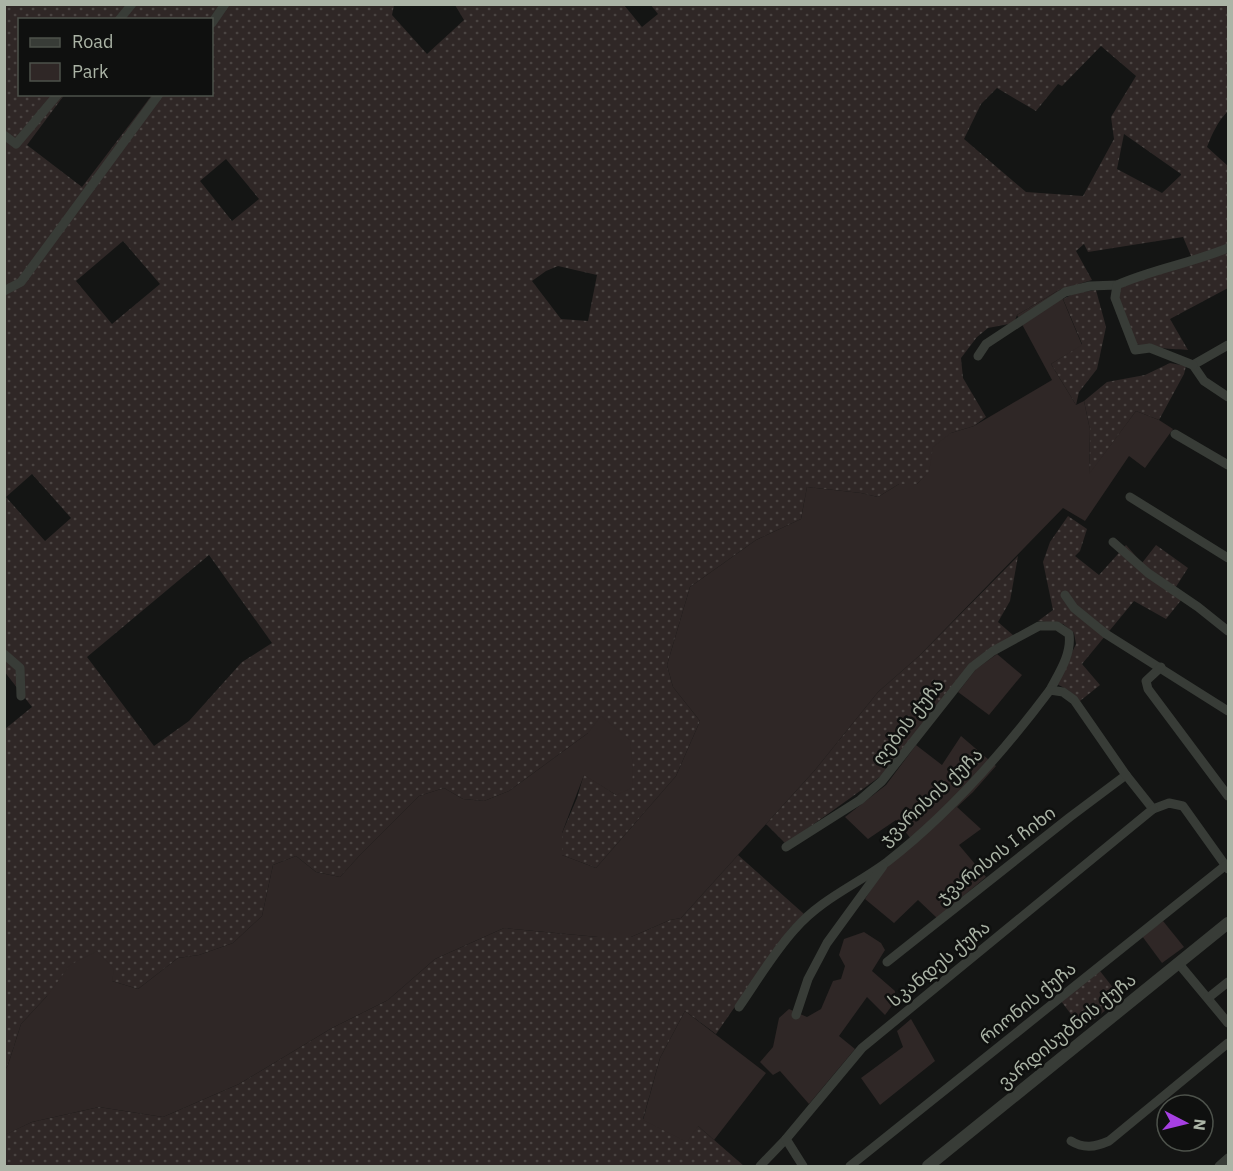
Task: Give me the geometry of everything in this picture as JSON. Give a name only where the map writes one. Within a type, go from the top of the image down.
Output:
[{"type":"street","points":[[121,18],[132,4]]},
{"type":"street","points":[[213,21],[224,5]]},
{"type":"street","points":[[4,135],[16,144],[56,96]]},
{"type":"street","points":[[4,291],[21,282],[158,96]]},
{"type":"street","points":[[978,356],[986,344],[1065,292],[1090,286],[1117,285],[1150,272],[1193,261],[1228,248]]},
{"type":"street","points":[[1117,285],[1115,298],[1135,350],[1150,348],[1193,365],[1204,381],[1228,397]]},
{"type":"street","points":[[1193,365],[1228,345]]},
{"type":"street","points":[[1175,434],[1228,465]]},
{"type":"street","points":[[1130,497],[1228,558]]},
{"type":"street","points":[[1113,542],[1148,573],[1198,607],[1228,631]]},
{"type":"street","points":[[1065,595],[1074,608],[1106,634],[1228,711]]},
{"type":"street","name":"ღების ქუჩა","points":[[786,847],[860,800],[882,781],[972,667],[993,651],[1039,626],[1057,626]]},
{"type":"street","name":"ჯვარისის ქუჩა","points":[[739,1007],[795,928],[828,899],[886,862],[974,784],[1014,738],[1050,690],[1066,658],[1070,643],[1069,634],[1057,626]]},
{"type":"street","points":[[4,654],[20,668],[21,696]]},
{"type":"street","points":[[1161,667],[1146,681],[1148,688],[1228,796]]},
{"type":"street","points":[[1050,690],[1063,692],[1074,700],[1152,809],[1169,803],[1184,806],[1227,867]]},
{"type":"street","name":"ჯვარისის I ჩიხი","points":[[887,962],[1126,775]]},
{"type":"street","name":"სკანდეს ქუჩა","points":[[760,1167],[862,1047],[1152,809]]},
{"type":"street","points":[[796,1015],[808,979],[827,943],[886,862]]},
{"type":"street","name":"რიონის ქუჩა","points":[[850,1167],[1227,867]]},
{"type":"street","name":"ვარდისუბნის ქუჩა","points":[[928,1167],[1228,923]]},
{"type":"street","points":[[1179,964],[1228,1023]]},
{"type":"street","points":[[1208,998],[1228,981]]},
{"type":"street","points":[[1071,1141],[1091,1147],[1109,1141],[1228,1043]]},
{"type":"street","points":[[786,1139],[803,1167]]},
{"type":"street","points":[[1220,1167],[1228,1158]]},
{"type":"green space","points":[[650,4],[1228,5],[1228,111],[1221,119],[1207,147],[1228,166],[1228,245],[1192,258],[1183,237],[1088,252],[1084,244],[1076,251],[1092,280],[1059,290],[1017,315],[1014,323],[988,328],[977,337],[961,358],[963,378],[986,417],[974,426],[951,433],[929,473],[917,484],[899,484],[878,497],[807,487],[801,519],[756,540],[690,587],[667,665],[673,687],[700,721],[676,776],[596,868],[562,855],[562,833],[577,798],[584,774],[616,795],[588,733],[509,791],[484,801],[463,799],[444,788],[419,796],[340,877],[316,872],[296,856],[273,865],[262,916],[233,943],[199,955],[178,958],[138,989],[112,981],[47,996],[21,1024],[5,1070],[5,729],[32,707],[4,671],[5,5],[394,5],[392,15],[427,54],[464,20],[455,5],[624,5],[642,27],[658,14]],"holes":[[[18,18],[213,18],[213,96],[151,96],[82,187],[27,145],[64,96],[18,96]],[[1101,46],[1136,76],[1111,117],[1114,139],[1083,196],[1026,192],[964,139],[981,104],[997,88],[1036,111],[1058,84],[1062,86]],[[1124,134],[1181,175],[1162,193],[1117,169]],[[226,159],[259,199],[232,221],[200,181]],[[123,241],[160,284],[112,324],[76,281]],[[558,266],[597,275],[588,321],[561,319],[532,281]],[[32,474],[71,518],[45,541],[6,497]],[[209,555],[272,643],[242,662],[189,721],[154,746],[87,657]]]},
{"type":"green space","points":[[1228,252],[1228,288],[1170,319],[1188,350],[1135,343],[1117,300],[1120,288],[1149,276]]},
{"type":"green space","points":[[1059,290],[1082,345],[1051,364],[1076,405],[1084,401],[1090,430],[1089,474],[1136,411],[1159,420],[1173,429],[1145,468],[1129,456],[1085,521],[1063,508],[919,656],[878,692],[815,770],[681,918],[670,920],[631,937],[598,937],[504,928],[435,959],[388,1000],[332,1028],[239,1084],[163,1117],[99,1107],[32,1122],[5,1135],[5,1070],[21,1024],[47,996],[70,965],[97,951],[114,969],[112,981],[138,989],[178,958],[199,955],[233,943],[262,916],[273,865],[296,856],[316,872],[340,877],[419,796],[444,788],[463,799],[484,801],[509,791],[588,733],[601,716],[630,740],[633,768],[632,788],[616,795],[584,775],[562,833],[562,855],[596,868],[676,776],[700,721],[673,687],[667,665],[690,587],[756,540],[801,519],[807,487],[878,497],[899,484],[917,484],[929,472],[933,447],[951,433],[974,426],[1052,380],[1017,315]]},
{"type":"green space","points":[[1096,290],[1106,327],[1097,369],[1079,392],[1076,405],[1051,364],[1082,344],[1063,299],[1075,293]]},
{"type":"green space","points":[[1170,363],[1186,366],[1159,420],[1136,411],[1089,475],[1090,430],[1084,401],[1107,382],[1145,375]]},
{"type":"green space","points":[[1068,516],[1087,529],[1080,551],[1075,556],[1099,575],[1126,545],[1142,563],[1156,545],[1188,568],[1172,593],[1182,599],[1166,619],[1134,601],[1082,664],[1100,685],[1080,701],[1057,684],[1076,644],[1074,633],[1063,624],[1038,621],[1053,610],[1043,562],[1050,542]]},
{"type":"green space","points":[[1018,556],[1010,601],[998,622],[1014,636],[993,648],[881,776],[786,844],[766,824],[815,770],[878,692],[919,656]]},
{"type":"green space","points":[[997,654],[1022,675],[989,715],[958,692],[976,669]]},
{"type":"green space","points":[[961,736],[996,766],[957,807],[981,829],[959,845],[986,877],[937,918],[918,900],[894,923],[865,899],[886,866],[915,844],[896,820],[868,839],[845,817],[886,785],[916,745],[942,765]]},
{"type":"green space","points":[[738,855],[804,914],[789,929],[716,1034],[685,1011],[660,1058],[643,1119],[698,1126],[744,1166],[5,1166],[4,1135],[32,1122],[99,1107],[163,1117],[239,1084],[332,1028],[388,1000],[435,959],[504,928],[598,937],[631,937],[670,920],[681,918]]},
{"type":"green space","points":[[1163,921],[1184,947],[1162,963],[1142,936]]},
{"type":"green space","points":[[864,932],[881,943],[885,950],[872,971],[895,991],[894,1003],[885,1015],[867,997],[839,1036],[855,1049],[809,1104],[780,1071],[773,1075],[760,1062],[773,1047],[779,1018],[789,1009],[807,1017],[821,1009],[833,981],[841,979],[845,966],[839,955],[844,939]]},
{"type":"green space","points":[[1100,971],[1121,998],[1082,1029],[1061,1001]]},
{"type":"green space","points":[[685,1011],[766,1073],[714,1140],[698,1126],[687,1142],[643,1120],[660,1058]]},
{"type":"green space","points":[[911,1019],[935,1061],[880,1105],[861,1078],[903,1047],[897,1031]]}]
